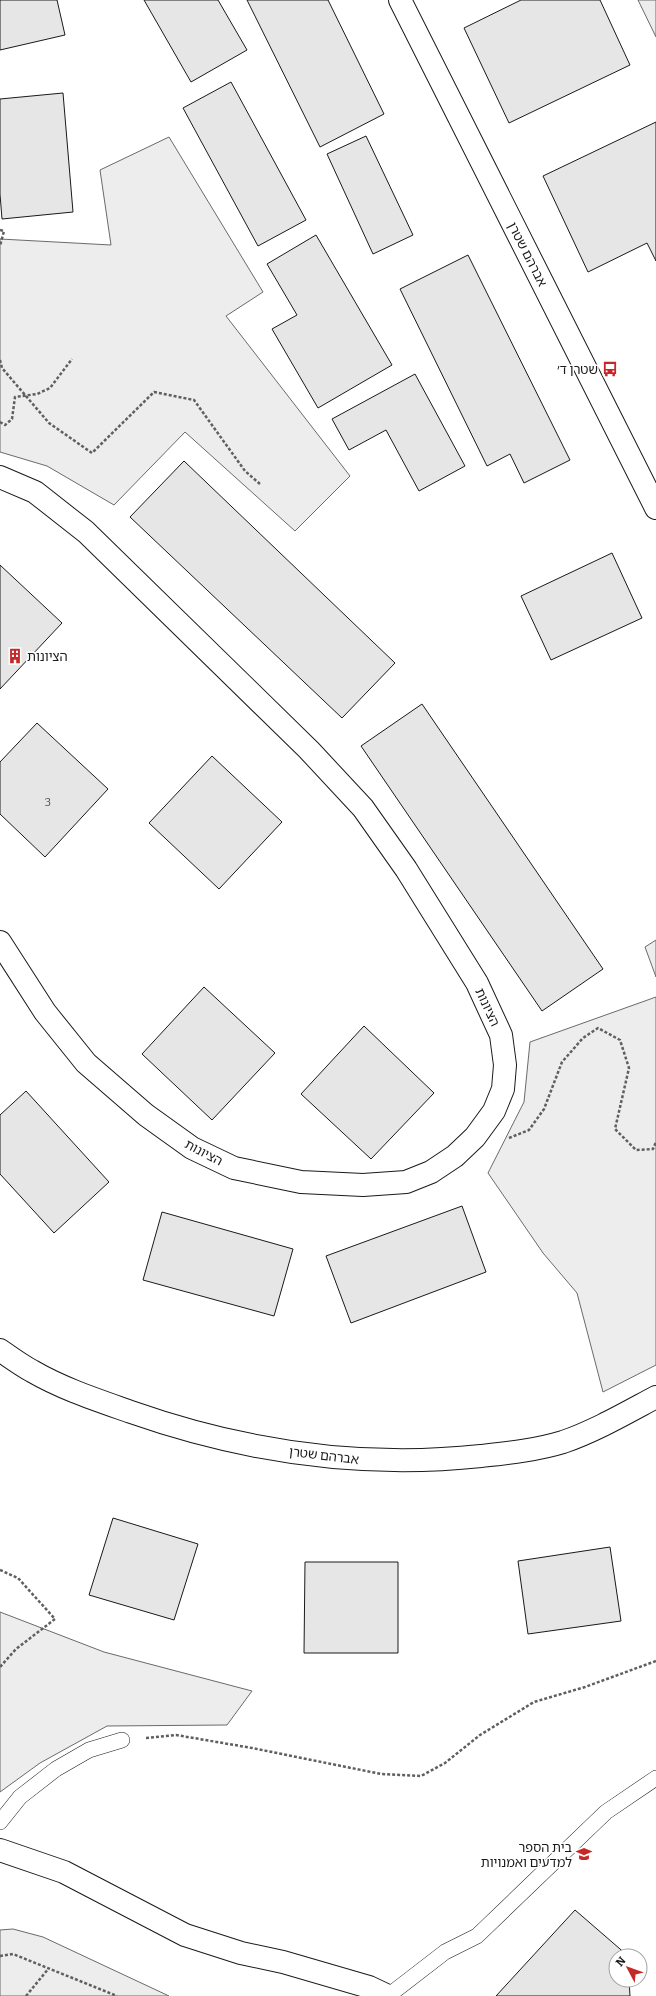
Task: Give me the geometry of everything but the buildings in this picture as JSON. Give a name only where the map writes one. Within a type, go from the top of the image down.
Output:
[{"type":"street","name":"אברהם שטרן","points":[[400,0],[656,508]]},
{"type":"street","name":"הציונות","points":[[0,476],[35,492],[86,532],[310,750],[363,808],[406,869],[477,983],[501,1035],[505,1065],[503,1089],[494,1111],[475,1137],[455,1156],[431,1172],[406,1182],[364,1185],[300,1182],[234,1168],[192,1148],[146,1115],[86,1063],[45,1012],[0,942]]},
{"type":"street","name":"אברהם שטרן","points":[[0,1350],[32,1371],[75,1392],[151,1419],[219,1439],[315,1456],[374,1461],[451,1459],[512,1452],[562,1442],[617,1418],[656,1397]]},
{"type":"street","points":[[0,1850],[64,1872],[185,1935],[241,1953],[283,1962],[369,1987],[388,1996]]},
{"type":"lane","points":[[0,1822],[20,1797],[56,1769],[89,1750],[122,1740]]},
{"type":"lane","points":[[388,1996],[445,1952],[477,1936],[606,1812],[656,1778]]},
{"type":"path","points":[[0,230],[4,231],[0,246]]},
{"type":"path","points":[[0,422],[5,425],[12,419],[15,397],[37,394],[50,388],[72,359]]},
{"type":"path","points":[[0,360],[2,368],[49,423],[92,453],[154,392],[194,400],[246,471],[260,484]]},
{"type":"path","points":[[475,1137],[512,1138],[529,1130],[544,1109],[562,1062],[583,1038],[598,1028],[620,1040],[629,1068],[615,1129],[636,1150],[653,1149],[656,1142]]},
{"type":"path","points":[[0,1570],[18,1578],[55,1619],[16,1649],[0,1667]]},
{"type":"path","points":[[122,1740],[176,1735],[252,1748],[382,1774],[421,1776],[445,1763],[480,1735],[534,1702],[585,1687],[656,1660]]},
{"type":"path","points":[[0,1956],[13,1954],[117,1996]]},
{"type":"path","points":[[26,1996],[49,1968]]},
{"type":"shaded area","points":[[638,0],[656,0],[656,37]]},
{"type":"shaded area","points":[[169,137],[263,292],[226,316],[350,476],[295,531],[185,432],[114,505],[47,466],[0,452],[0,239],[111,245],[100,170]]},
{"type":"shaded area","points":[[656,940],[656,977],[645,947]]},
{"type":"shaded area","points":[[656,997],[656,1365],[603,1392],[577,1293],[543,1253],[488,1173],[524,1102],[530,1042]]},
{"type":"shaded area","points":[[0,1612],[104,1652],[252,1691],[227,1725],[107,1726],[40,1763],[0,1792]]},
{"type":"shaded area","points":[[13,1929],[43,1937],[169,1996],[0,1996],[0,1930]]},
{"type":"place","name":"שטרן ד׳","points":[[610,369]]},
{"type":"place","name":"הציונות","points":[[15,656]]},
{"type":"place","name":"בית הספר למדעים ואמנויות","points":[[584,1854]]}]
